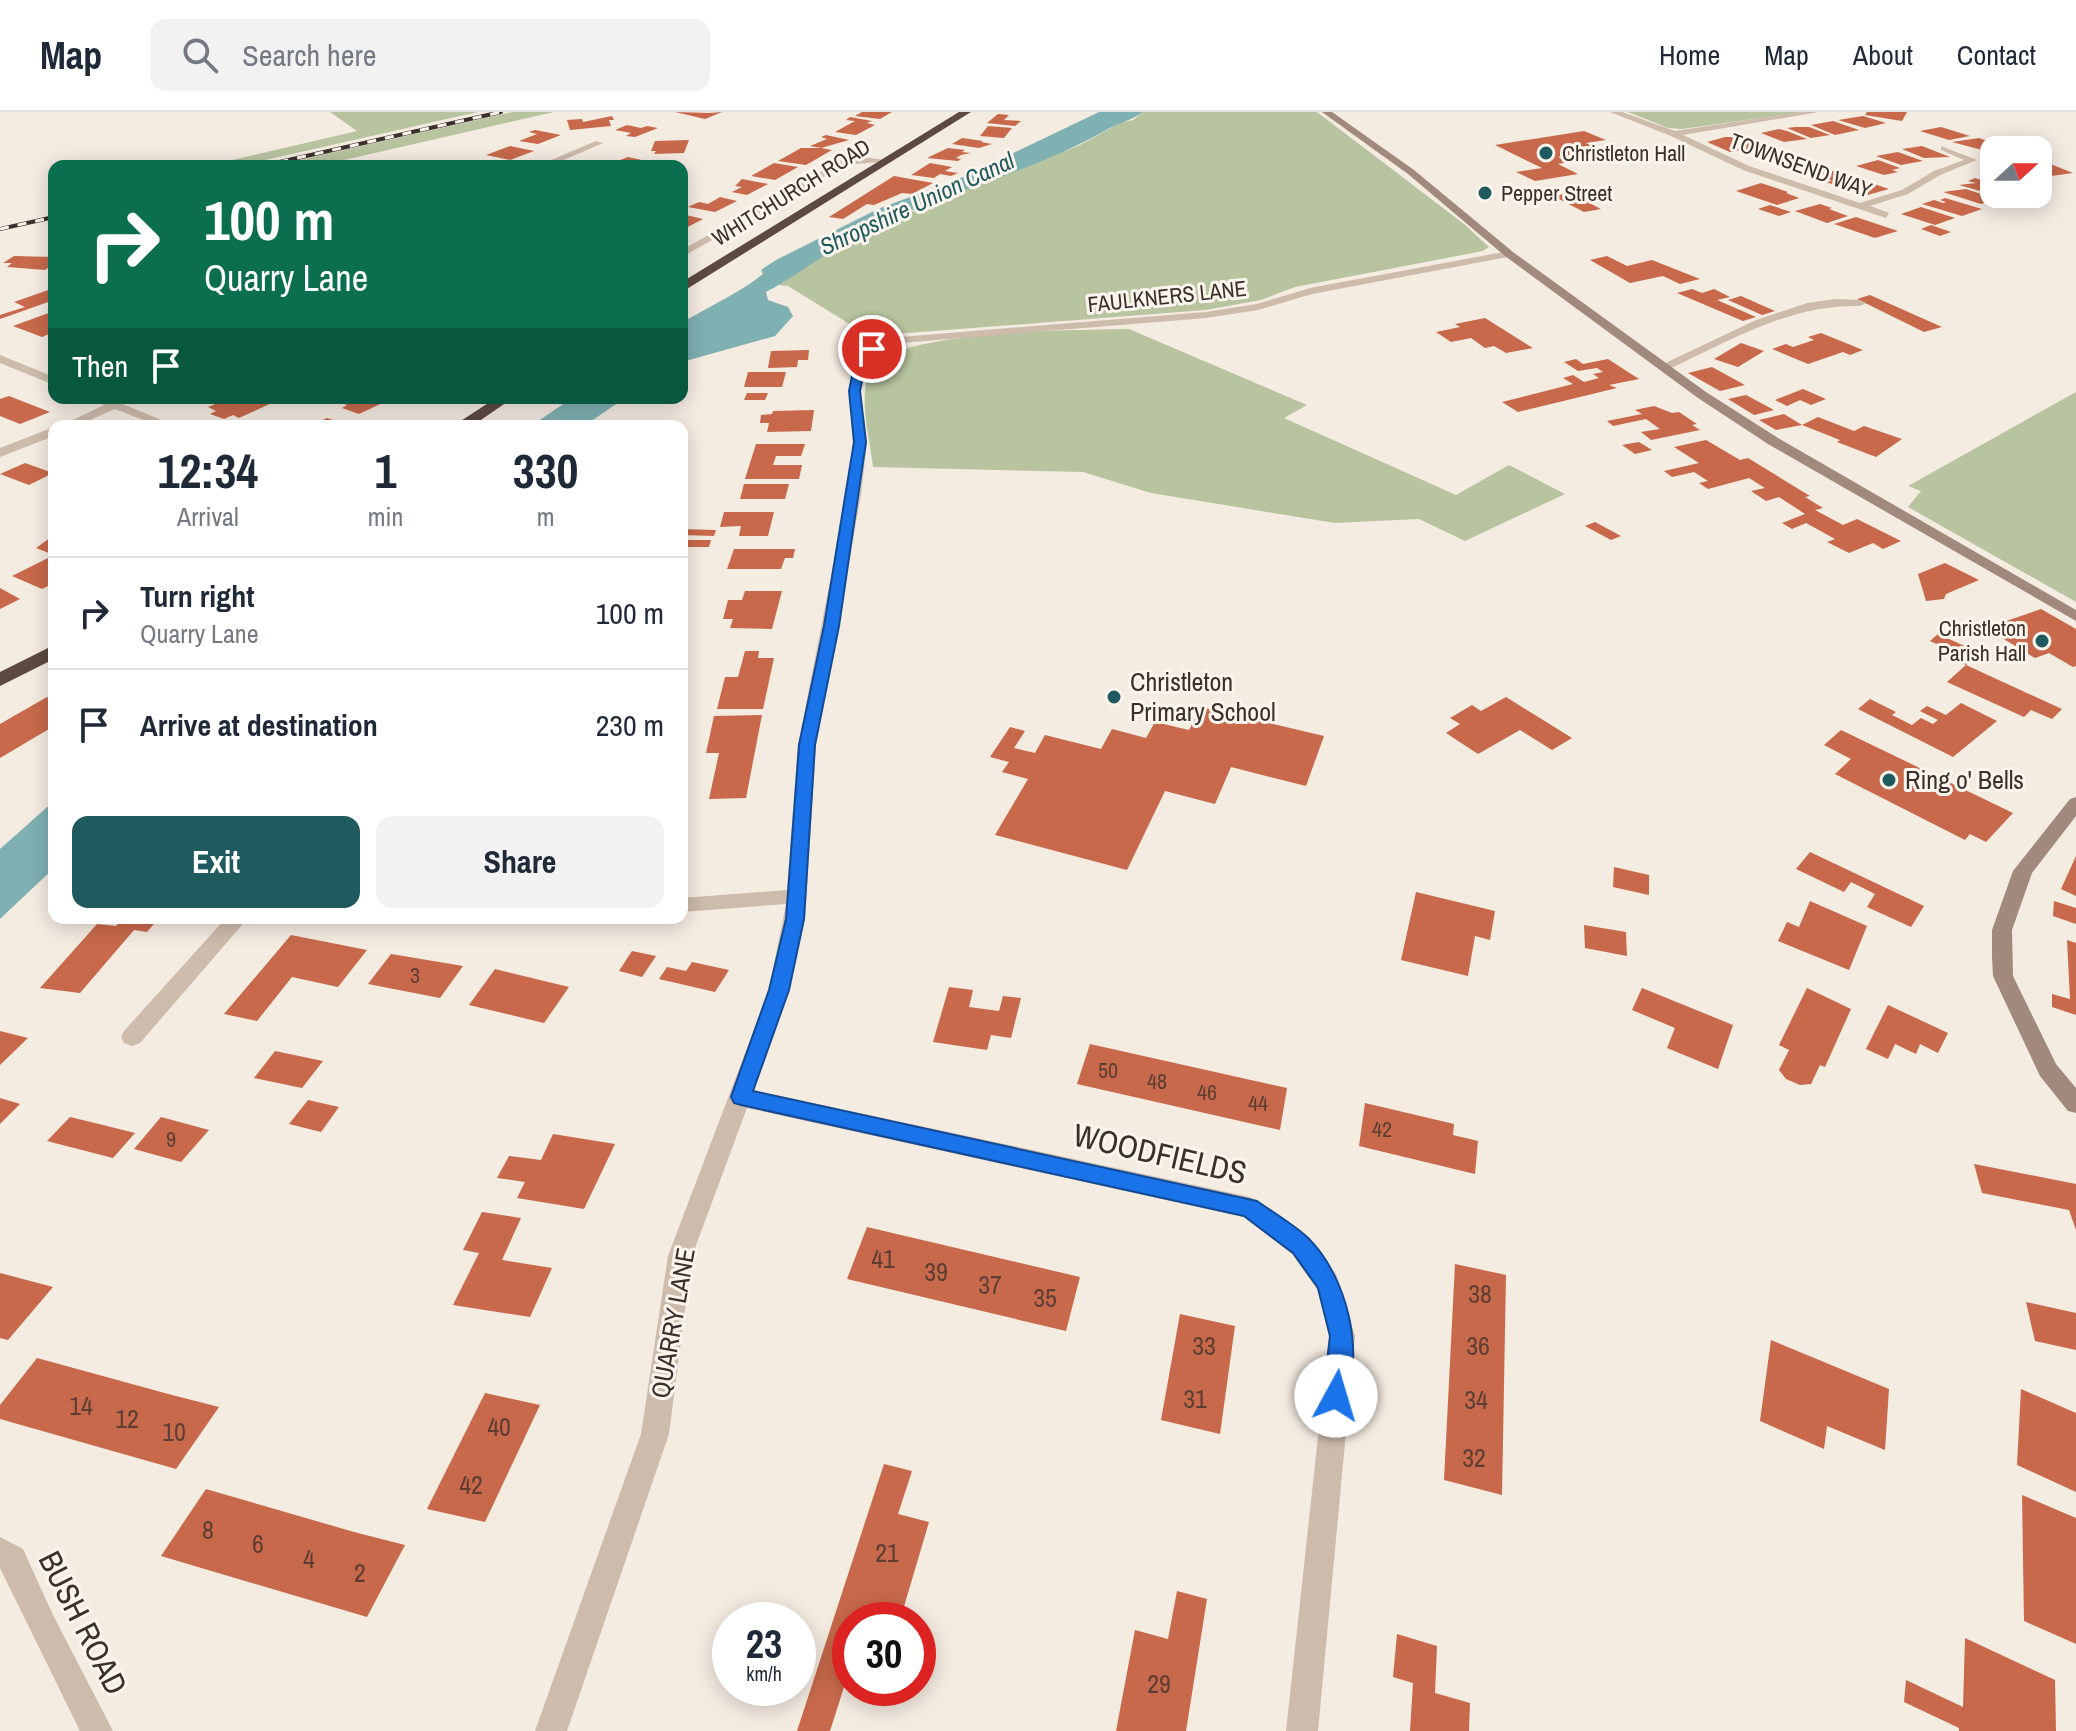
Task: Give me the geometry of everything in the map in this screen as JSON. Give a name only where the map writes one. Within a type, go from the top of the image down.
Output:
[{"type":"highway","name":"WHITCHURCH ROAD","points":[[688,284],[966,112]]},
{"type":"highway","points":[[471,420],[496,404]]},
{"type":"highway","points":[[0,680],[48,654]]},
{"type":"street","points":[[1330,112],[1411,172],[1509,254],[1663,367],[1773,441],[2076,616]]},
{"type":"street","name":"TOWNSEND WAY","points":[[1614,112],[1674,134],[1746,168],[1886,215]]},
{"type":"street","points":[[1674,134],[1815,112]]},
{"type":"street","points":[[559,160],[603,144],[584,141]]},
{"type":"street","points":[[1861,206],[1905,192],[1937,173],[1972,160],[1944,148]]},
{"type":"street","points":[[688,251],[842,163],[857,159],[886,161]]},
{"type":"street","name":"FAULKNERS LANE","points":[[872,349],[900,340],[954,334],[1206,315],[1258,307],[1310,291],[1509,254]]},
{"type":"street","points":[[1663,367],[1781,315],[1837,300],[1860,303]]},
{"type":"street","name":"QUARRY LANE","points":[[551,1731],[655,1434],[680,1256],[779,990],[795,919],[807,745],[854,495],[860,442],[855,391],[859,366],[872,349]]},
{"type":"street","points":[[0,359],[48,379]]},
{"type":"street","points":[[80,420],[115,405],[154,420]]},
{"type":"street","points":[[0,453],[48,433]]},
{"type":"street","points":[[2076,803],[2023,871],[2002,930],[2003,976],[2048,1070],[2076,1104]]},
{"type":"street","points":[[688,905],[796,896]]},
{"type":"street","points":[[132,1037],[233,924]]},
{"type":"street","name":"WOODFIELDS","points":[[741,1097],[1250,1208],[1301,1246],[1328,1284],[1342,1336],[1302,1731]]},
{"type":"street","name":"BUSH ROAD","points":[[0,1552],[13,1559],[41,1624],[97,1731]]},
{"type":"green space","points":[[330,112],[478,112],[266,160],[233,160],[357,131]]},
{"type":"green space","points":[[512,112],[554,112],[344,160],[300,160]]},
{"type":"green space","points":[[1143,112],[1317,112],[1464,224],[1489,247],[1483,251],[1295,287],[1261,300],[1205,310],[869,336],[788,286],[779,285],[836,246],[872,227],[1080,145],[1120,123],[1133,120]]},
{"type":"green space","points":[[1628,112],[1804,112],[1682,129],[1668,128]]},
{"type":"green space","points":[[1129,329],[1307,405],[1284,418],[1456,495],[1509,465],[1565,494],[1465,541],[1419,519],[1335,523],[1151,493],[1083,472],[873,467],[865,392],[871,369],[886,356],[914,346],[950,339]]},
{"type":"green space","points":[[2076,392],[2076,602],[1908,507],[1921,491],[1908,486]]},
{"type":"water","name":"Shropshire Union Canal","points":[[1099,112],[1143,112],[1052,157],[857,235],[766,292],[768,300],[788,307],[793,316],[775,336],[688,360],[688,320],[734,294],[763,274],[761,270],[776,260],[878,209],[963,177]]},
{"type":"water","points":[[563,404],[616,404],[593,420],[540,420]]},
{"type":"water","points":[[48,806],[48,874],[0,919],[0,849]]},
{"type":"building","points":[[675,112],[710,113],[722,112],[705,119]]},
{"type":"building","points":[[862,112],[892,112],[880,119],[855,116]]},
{"type":"building","points":[[1867,112],[1907,112],[1902,121],[1865,115]]},
{"type":"building","points":[[998,114],[1009,115],[1004,120],[1021,121],[1015,126],[987,123]]},
{"type":"building","points":[[612,116],[614,120],[609,120],[611,126],[570,130],[567,120],[582,119],[583,122]]},
{"type":"building","points":[[1863,116],[1886,123],[1865,128],[1838,120]]},
{"type":"building","points":[[850,117],[872,121],[867,123],[875,125],[856,135],[835,132],[855,121],[846,120]]},
{"type":"building","points":[[1833,121],[1859,130],[1835,135],[1811,125]]},
{"type":"building","points":[[627,125],[658,128],[635,137],[626,136],[631,133],[615,130]]},
{"type":"building","points":[[988,126],[1012,128],[1004,138],[980,136]]},
{"type":"building","points":[[1809,127],[1830,135],[1811,138],[1787,128]]},
{"type":"building","points":[[1941,127],[1970,136],[1949,140],[1920,131]]},
{"type":"building","points":[[1779,129],[1807,139],[1784,142],[1761,133]]},
{"type":"building","points":[[535,130],[561,135],[538,144],[519,141],[537,134],[529,132]]},
{"type":"building","name":"Christleton Hall","points":[[1584,131],[1606,140],[1586,143],[1601,150],[1558,157],[1569,162],[1558,164],[1578,174],[1535,181],[1516,172],[1542,168],[1495,145]]},
{"type":"building","points":[[826,135],[849,140],[821,148],[810,146],[827,139],[821,137]]},
{"type":"building","points":[[1725,137],[1739,137],[1762,147],[1730,152],[1707,142]]},
{"type":"building","points":[[962,138],[992,144],[979,148],[952,144]]},
{"type":"building","points":[[1979,138],[1980,149],[1952,142]]},
{"type":"building","points":[[689,140],[684,153],[654,154],[656,151],[651,151],[655,141]]},
{"type":"building","points":[[510,146],[534,151],[510,160],[486,155]]},
{"type":"building","points":[[1922,146],[1950,157],[1924,158],[1902,149]]},
{"type":"building","points":[[801,148],[832,150],[806,165],[778,161]]},
{"type":"building","points":[[948,148],[971,153],[956,158],[961,159],[958,161],[927,158]]},
{"type":"building","points":[[1898,152],[1923,161],[1901,165],[1876,156]]},
{"type":"building","points":[[1794,156],[1822,167],[1803,171],[1766,161]]},
{"type":"building","points":[[1878,160],[1900,168],[1892,170],[1898,172],[1884,175],[1856,166]]},
{"type":"building","points":[[774,163],[798,167],[775,180],[751,176]]},
{"type":"building","points":[[930,163],[952,167],[945,171],[958,173],[951,176],[940,174],[934,178],[911,175]]},
{"type":"building","points":[[2052,165],[2073,173],[2052,176]]},
{"type":"building","points":[[1826,169],[1857,179],[1835,185],[1810,173]]},
{"type":"building","points":[[894,176],[933,183],[912,194],[902,193],[874,205],[867,204],[843,219],[829,217]]},
{"type":"building","points":[[742,179],[768,184],[747,195],[732,192],[742,187],[735,186]]},
{"type":"building","points":[[1980,180],[1980,191],[1959,185],[1976,183],[1968,181]]},
{"type":"building","points":[[1865,181],[1889,189],[1864,196],[1842,187]]},
{"type":"building","points":[[1761,183],[1799,198],[1777,205],[1736,191]]},
{"type":"building","points":[[1966,189],[1980,194],[1980,204],[1943,192]]},
{"type":"building","points":[[1570,193],[1601,209],[1584,212],[1553,196]]},
{"type":"building","points":[[720,197],[737,201],[715,212],[688,207],[699,202],[708,204]]},
{"type":"building","points":[[1945,198],[1982,209],[1962,216],[1922,204],[1934,200],[1943,203],[1946,202],[1940,200]]},
{"type":"building","points":[[1820,204],[1848,216],[1827,223],[1795,211]]},
{"type":"building","points":[[1770,205],[1791,212],[1779,216],[1758,209]]},
{"type":"building","points":[[1921,207],[1955,218],[1935,225],[1901,214]]},
{"type":"building","points":[[688,215],[703,219],[688,227]]},
{"type":"building","points":[[1856,217],[1898,231],[1875,238],[1834,224]]},
{"type":"building","points":[[1931,225],[1951,232],[1940,236],[1921,229]]},
{"type":"building","points":[[14,256],[48,257],[48,268],[45,270],[7,267],[12,263],[3,263]]},
{"type":"building","points":[[1607,256],[1627,266],[1652,260],[1700,279],[1680,284],[1663,276],[1630,283],[1590,260]]},
{"type":"building","points":[[1692,289],[1702,293],[1714,289],[1730,297],[1717,300],[1756,317],[1743,321],[1677,293]]},
{"type":"building","points":[[48,290],[48,302],[0,319],[0,315],[25,307],[14,302]]},
{"type":"building","points":[[1870,295],[1942,327],[1924,332],[1857,299]]},
{"type":"building","points":[[1741,296],[1775,311],[1762,315],[1728,300]]},
{"type":"building","points":[[48,313],[48,334],[42,337],[13,326]]},
{"type":"building","points":[[1485,318],[1533,348],[1506,353],[1494,346],[1485,348],[1471,338],[1451,342],[1436,332],[1460,327],[1455,324]]},
{"type":"building","points":[[1821,333],[1863,350],[1850,355],[1843,352],[1808,364],[1772,349],[1786,344],[1793,347],[1814,340],[1808,337]]},
{"type":"building","points":[[1741,343],[1764,351],[1738,367],[1714,359]]},
{"type":"building","points":[[809,350],[808,360],[798,360],[797,367],[768,368],[771,351]]},
{"type":"building","points":[[1576,359],[1583,364],[1608,359],[1639,379],[1609,385],[1617,388],[1518,412],[1502,402],[1573,384],[1563,378],[1573,375],[1584,382],[1599,378],[1593,374],[1603,372],[1597,368],[1578,371],[1564,362]]},
{"type":"building","points":[[1712,367],[1745,385],[1720,391],[1688,373]]},
{"type":"building","points":[[748,372],[786,372],[782,387],[744,387]]},
{"type":"building","points":[[1803,389],[1826,399],[1811,405],[1800,400],[1787,406],[1775,400]]},
{"type":"building","points":[[747,393],[768,393],[765,400],[744,400]]},
{"type":"building","points":[[1746,395],[1774,410],[1754,415],[1728,399]]},
{"type":"building","points":[[9,396],[50,412],[20,424],[0,416],[0,399]]},
{"type":"building","points":[[215,404],[270,404],[239,418],[233,415],[224,419],[210,414],[216,411],[208,407]]},
{"type":"building","points":[[344,404],[380,404],[359,414],[342,408],[347,405]]},
{"type":"building","points":[[1654,406],[1672,413],[1679,412],[1697,424],[1692,425],[1700,430],[1651,440],[1641,432],[1660,429],[1646,419],[1613,426],[1607,421],[1642,414],[1635,410]]},
{"type":"building","points":[[814,410],[811,431],[767,432],[769,423],[760,423],[761,415],[772,414],[773,411]]},
{"type":"building","points":[[1784,414],[1802,425],[1776,430],[1759,420]]},
{"type":"building","points":[[1818,417],[1854,431],[1864,426],[1902,439],[1876,457],[1802,425]]},
{"type":"building","points":[[1706,440],[1740,460],[1748,458],[1810,496],[1805,497],[1823,508],[1815,510],[1843,525],[1857,519],[1901,541],[1883,549],[1873,543],[1849,553],[1827,542],[1835,539],[1806,523],[1792,529],[1782,523],[1805,514],[1779,497],[1766,501],[1751,491],[1765,488],[1749,478],[1708,489],[1699,483],[1708,481],[1694,472],[1672,477],[1664,471],[1699,463],[1674,447]]},
{"type":"building","points":[[1639,442],[1652,450],[1635,454],[1622,445]]},
{"type":"building","points":[[756,444],[805,444],[801,456],[776,456],[773,465],[802,465],[799,479],[745,479]]},
{"type":"building","points":[[25,463],[48,471],[48,476],[29,485],[0,474]]},
{"type":"building","points":[[744,484],[789,484],[785,499],[740,499]]},
{"type":"building","points":[[724,512],[774,512],[768,536],[739,536],[741,526],[720,527]]},
{"type":"building","points":[[1595,522],[1621,536],[1611,540],[1585,526]]},
{"type":"building","points":[[688,529],[716,530],[714,536],[688,535]]},
{"type":"building","points":[[48,539],[48,553],[36,548]]},
{"type":"building","points":[[688,540],[711,540],[709,547],[688,547]]},
{"type":"building","points":[[734,549],[795,549],[793,558],[785,558],[781,569],[727,569]]},
{"type":"building","points":[[48,558],[48,586],[42,589],[12,576]]},
{"type":"building","points":[[1945,563],[1979,580],[1946,594],[1944,599],[1926,601],[1918,574]]},
{"type":"building","points":[[0,588],[20,599],[0,609]]},
{"type":"building","points":[[745,591],[782,591],[772,629],[730,628],[733,619],[723,619],[728,600],[742,600]]},
{"type":"building","name":"Christleton Parish Hall","points":[[2041,609],[2076,629],[2076,666],[2049,653],[2035,658],[1986,628]]},
{"type":"building","points":[[1938,634],[1980,653],[1966,665],[1936,652],[1943,647],[1930,641]]},
{"type":"building","points":[[745,651],[759,651],[758,658],[774,658],[763,709],[717,709],[725,677],[738,677]]},
{"type":"building","points":[[1966,665],[2062,709],[2052,719],[2031,710],[2024,717],[1947,682]]},
{"type":"building","points":[[1506,697],[1572,738],[1552,750],[1520,730],[1478,754],[1446,733],[1460,724],[1450,718],[1472,705],[1481,711]]},
{"type":"building","points":[[48,698],[48,730],[0,758],[0,724]]},
{"type":"building","points":[[1870,699],[1896,712],[1892,715],[1912,725],[1921,718],[1933,724],[1938,720],[1920,711],[1927,706],[1946,715],[1961,703],[1997,721],[1953,757],[1858,709]]},
{"type":"building","points":[[1201,707],[1324,736],[1306,786],[1231,767],[1215,804],[1165,791],[1127,870],[995,835],[1028,779],[1002,772],[1009,762],[990,757],[1010,727],[1025,731],[1014,748],[1035,753],[1045,735],[1101,749],[1112,729],[1146,738],[1155,722],[1189,730]]},
{"type":"building","points":[[762,715],[746,798],[709,799],[719,753],[706,753],[714,716]]},
{"type":"building","points":[[1841,730],[2013,813],[1986,842],[1970,834],[1965,840],[1835,774],[1851,759],[1824,745]]},
{"type":"building","points":[[1810,852],[1924,906],[1911,927],[1867,907],[1875,894],[1851,882],[1844,892],[1796,869]]},
{"type":"building","points":[[2076,856],[2076,896],[2061,889]]},
{"type":"building","points":[[1614,867],[1649,875],[1649,895],[1613,887]]},
{"type":"building","points":[[1416,892],[1495,911],[1490,940],[1475,936],[1468,976],[1401,960]]},
{"type":"building","points":[[1810,901],[1867,926],[1849,970],[1778,941],[1787,922],[1799,927]]},
{"type":"building","points":[[2054,901],[2076,908],[2076,924],[2053,916]]},
{"type":"building","points":[[97,924],[154,924],[147,932],[134,930],[80,993],[40,988]]},
{"type":"building","points":[[1584,925],[1626,932],[1627,956],[1585,948]]},
{"type":"building","points":[[291,935],[367,950],[338,987],[292,977],[257,1021],[224,1014]]},
{"type":"building","points":[[2067,940],[2076,943],[2076,1015],[2052,1007],[2052,994],[2070,999]]},
{"type":"building","points":[[632,951],[656,956],[642,977],[619,971]]},
{"type":"building","points":[[391,954],[463,966],[440,998],[368,984]]},
{"type":"building","points":[[692,962],[729,970],[715,992],[659,979],[667,967],[686,971]]},
{"type":"building","points":[[495,969],[569,987],[544,1023],[469,1005]]},
{"type":"building","points":[[949,987],[973,990],[969,1007],[999,1011],[1003,996],[1021,998],[1011,1038],[991,1035],[987,1050],[933,1042]]},
{"type":"building","points":[[1642,988],[1733,1025],[1718,1069],[1667,1048],[1675,1028],[1632,1010]]},
{"type":"building","points":[[1807,988],[1851,1009],[1825,1067],[1820,1065],[1811,1084],[1800,1085],[1786,1079],[1779,1070],[1789,1050],[1779,1045]]},
{"type":"building","points":[[1888,1005],[1948,1033],[1938,1053],[1920,1044],[1916,1054],[1895,1044],[1888,1059],[1866,1049]]},
{"type":"building","points":[[0,1031],[28,1038],[0,1065]]},
{"type":"building","points":[[1090,1044],[1287,1088],[1280,1130],[1077,1084]]},
{"type":"building","points":[[275,1051],[323,1061],[302,1088],[254,1078]]},
{"type":"building","points":[[0,1098],[20,1104],[0,1124]]},
{"type":"building","points":[[308,1100],[339,1107],[321,1132],[289,1124]]},
{"type":"building","points":[[1365,1103],[1454,1124],[1453,1135],[1478,1141],[1475,1174],[1359,1146]]},
{"type":"building","points":[[70,1117],[135,1133],[113,1158],[47,1141]]},
{"type":"building","points":[[161,1117],[209,1130],[181,1162],[134,1149]]},
{"type":"building","points":[[553,1134],[615,1144],[584,1209],[517,1198],[525,1182],[497,1178],[509,1156],[541,1160]]},
{"type":"building","points":[[1974,1164],[2076,1184],[2076,1230],[2069,1210],[1982,1193]]},
{"type":"building","points":[[482,1212],[521,1218],[502,1260],[552,1268],[530,1317],[453,1305],[479,1253],[463,1250]]},
{"type":"building","points":[[867,1227],[1080,1277],[1066,1331],[847,1279]]},
{"type":"building","points":[[1455,1264],[1506,1275],[1502,1495],[1444,1480]]},
{"type":"building","points":[[0,1273],[53,1287],[8,1340],[0,1338]]},
{"type":"building","points":[[2026,1302],[2076,1313],[2076,1350],[2035,1341]]},
{"type":"building","points":[[1180,1314],[1235,1326],[1220,1434],[1161,1420]]},
{"type":"building","points":[[1771,1340],[1889,1389],[1885,1450],[1827,1426],[1824,1449],[1760,1421]]},
{"type":"building","points":[[37,1358],[219,1407],[176,1469],[0,1419],[0,1405]]},
{"type":"building","points":[[2021,1389],[2076,1413],[2076,1492],[2017,1465]]},
{"type":"building","points":[[485,1393],[540,1405],[485,1522],[427,1509]]},
{"type":"building","points":[[884,1464],[912,1471],[898,1514],[929,1522],[905,1602],[839,1602]]},
{"type":"building","points":[[206,1489],[405,1545],[367,1617],[161,1556]]},
{"type":"building","points":[[2022,1495],[2076,1518],[2076,1644],[2024,1621]]},
{"type":"building","points":[[1177,1591],[1207,1599],[1186,1731],[1116,1731],[1135,1630],[1168,1639]]},
{"type":"building","points":[[832,1624],[832,1706],[838,1706],[830,1731],[797,1731],[805,1706],[816,1706],[816,1673]]},
{"type":"building","points":[[1397,1634],[1437,1646],[1435,1693],[1470,1703],[1469,1731],[1410,1731],[1413,1683],[1393,1677]]},
{"type":"building","points":[[1965,1638],[2055,1680],[2056,1731],[1959,1731],[1959,1728],[1904,1702],[1906,1680],[1963,1707]]},
{"type":"railway","points":[[289,160],[501,112]]},
{"type":"railway","points":[[0,229],[48,218]]},
{"type":"place","name":"Christleton Hall","points":[[1546,153]]},
{"type":"place","name":"Pepper Street","points":[[1485,193]]},
{"type":"place","name":"Christleton Parish Hall","points":[[2042,641]]},
{"type":"place","name":"Christleton Primary School","points":[[1114,697]]},
{"type":"place","name":"Ring o' Bells","points":[[1889,780]]},
{"type":"route","points":[[872,349],[859,366],[855,391],[860,442],[854,495],[807,745],[795,919],[779,990],[741,1097],[1250,1208],[1301,1246],[1328,1284],[1342,1336],[1336,1396]]}]
